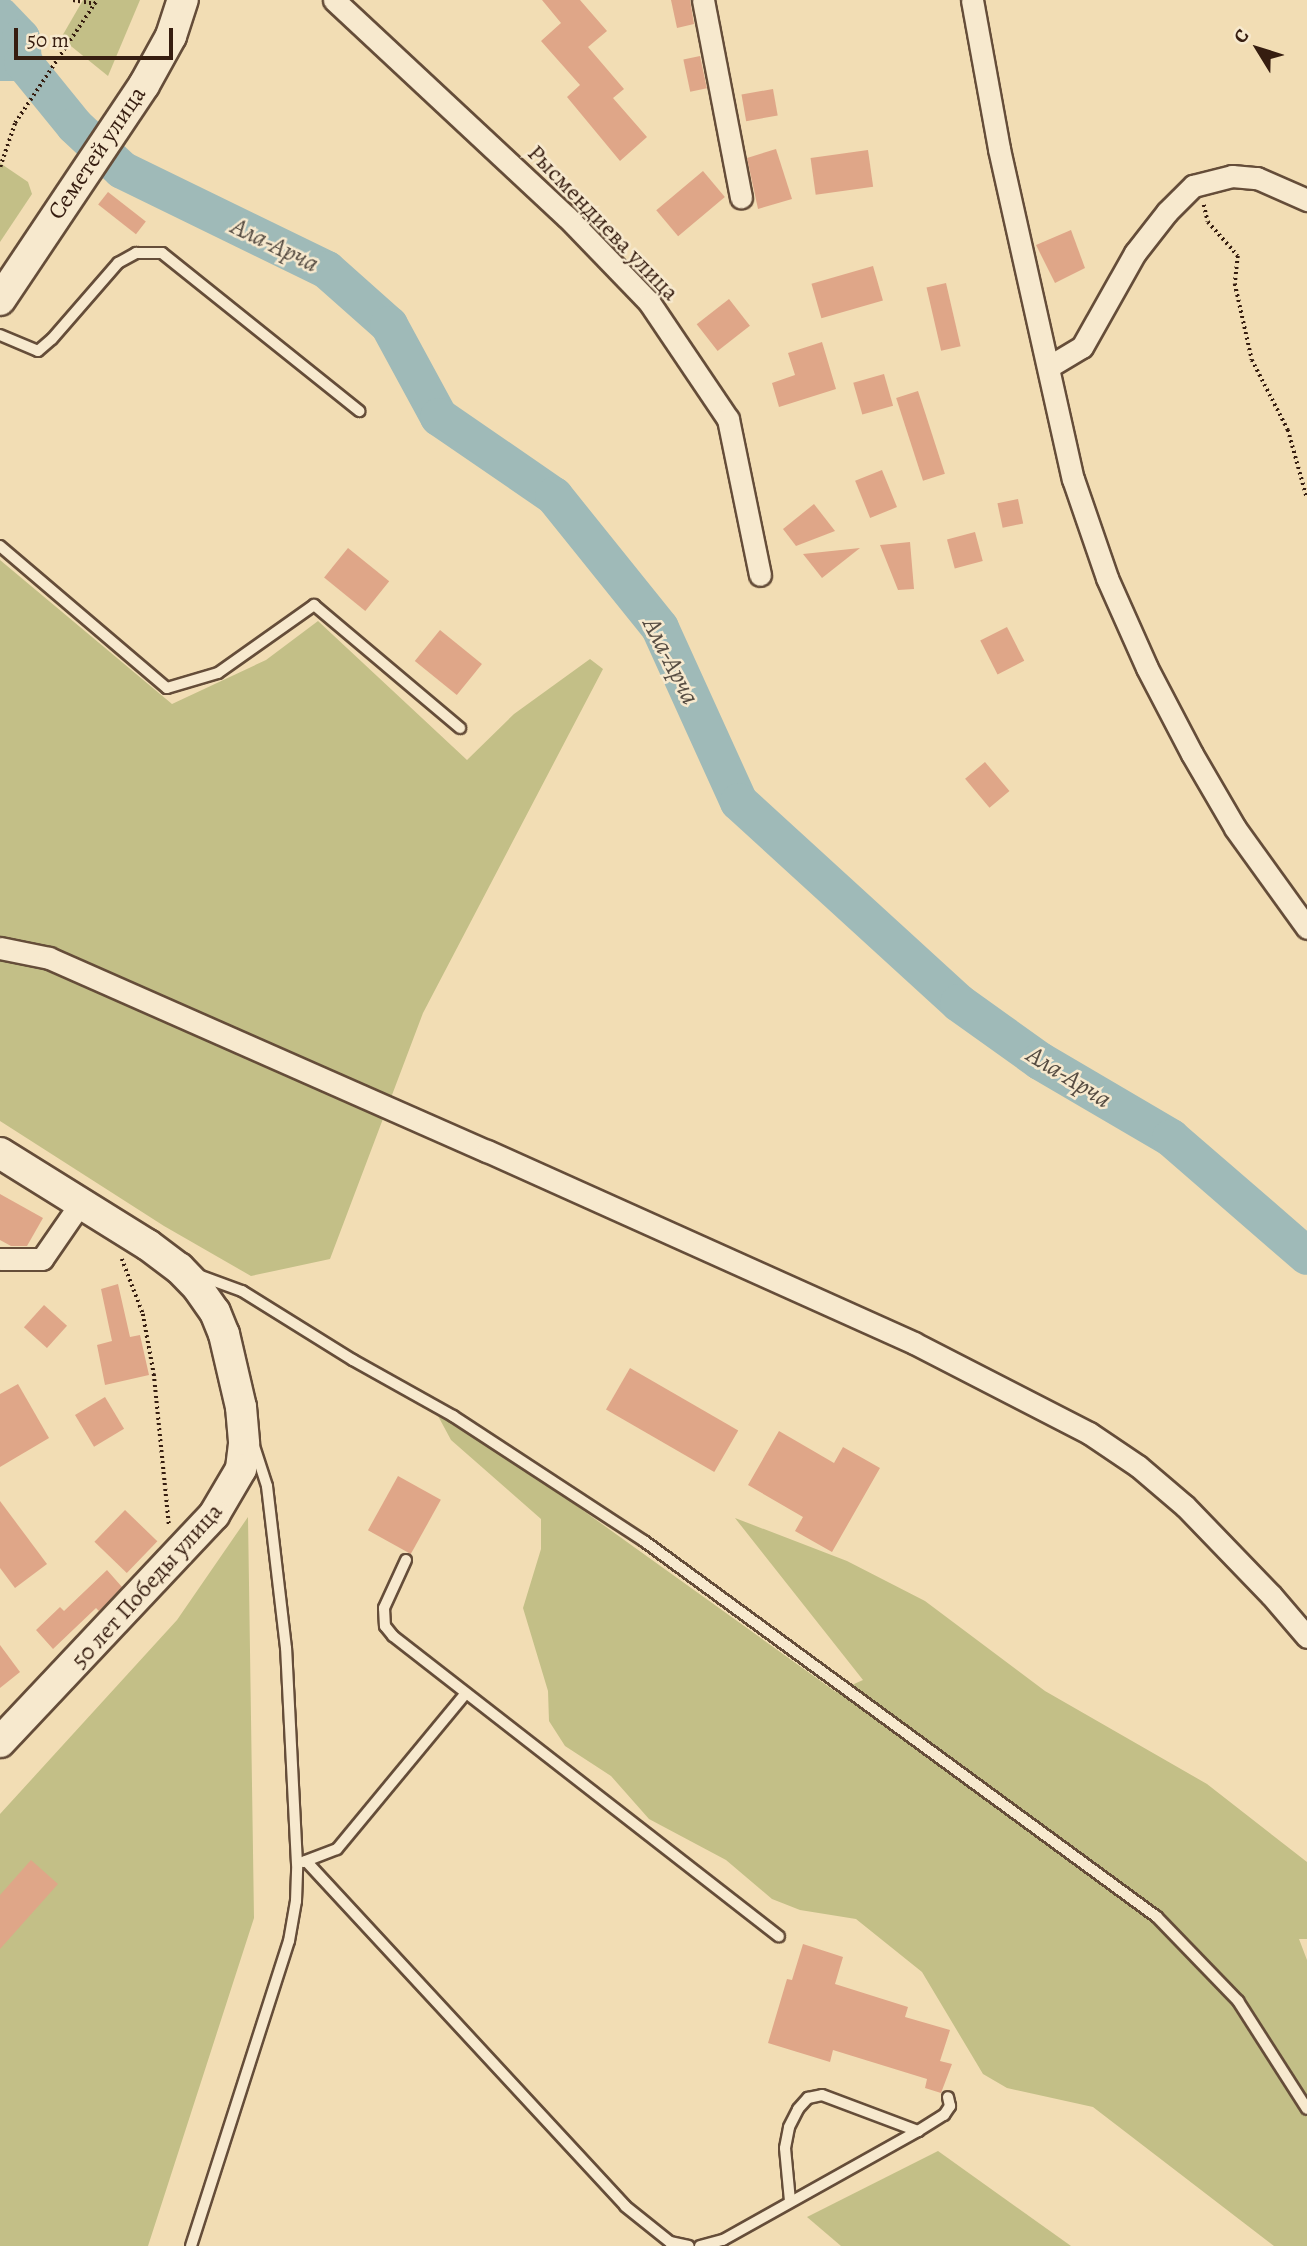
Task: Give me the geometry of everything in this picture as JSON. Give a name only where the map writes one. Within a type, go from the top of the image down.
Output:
[{"type":"main road","name":"Семетей улица","points":[[0,300],[144,85],[171,36],[183,0]]},
{"type":"main road","name":"50 лет Победы улица","points":[[0,1153],[148,1245],[179,1268],[215,1312],[224,1334],[241,1407],[244,1444],[241,1469],[230,1493],[214,1515],[184,1550],[0,1742]]},
{"type":"street","name":"Рысмендиева улица","points":[[334,0],[567,217],[649,302],[729,419],[760,575]]},
{"type":"street","points":[[703,0],[740,197]]},
{"type":"street","points":[[972,0],[999,149],[1050,366],[1073,479],[1107,578],[1147,668],[1235,828],[1307,929]]},
{"type":"street","points":[[1050,366],[1082,346],[1122,273],[1167,212],[1193,186],[1220,178],[1257,178],[1307,200]]},
{"type":"street","points":[[0,948],[48,958],[499,1156],[914,1343],[1089,1433],[1138,1466],[1185,1506],[1271,1595],[1307,1637]]},
{"type":"street","points":[[0,1259],[42,1259],[80,1204]]},
{"type":"lane","points":[[0,335],[37,351],[52,339],[117,263],[136,253],[162,253],[359,411]]},
{"type":"lane","points":[[0,546],[167,688],[218,673],[314,605],[460,728]]},
{"type":"lane","points":[[179,1268],[242,1291],[353,1360],[453,1416],[644,1541],[1157,1917],[1238,2001],[1307,2109]]},
{"type":"lane","points":[[191,2246],[289,1941],[302,1862],[285,1648],[267,1486],[241,1407]]},
{"type":"lane","points":[[406,1560],[384,1608],[386,1626],[393,1636],[779,1937]]},
{"type":"lane","points":[[302,1862],[337,1849],[466,1693]]},
{"type":"lane","points":[[302,1862],[625,2206],[670,2242],[689,2246]]},
{"type":"lane","points":[[790,2202],[785,2148],[789,2127],[798,2109],[808,2098],[822,2095],[918,2131]]},
{"type":"lane","points":[[700,2246],[723,2240],[918,2131],[944,2115],[950,2106],[948,2097]]},
{"type":"path","points":[[0,167],[15,123],[96,2],[73,0]]},
{"type":"path","points":[[1220,178],[1220,190],[1210,192],[1206,198],[1205,213],[1214,230],[1238,256],[1235,284],[1252,360],[1288,430],[1307,498]]},
{"type":"path","points":[[111,1252],[122,1259],[143,1314],[154,1374],[172,1539],[184,1550]]},
{"type":"shaded area","points":[[83,0],[140,0],[108,76],[61,38]]},
{"type":"shaded area","points":[[0,163],[28,182],[32,194],[0,242]]},
{"type":"shaded area","points":[[0,560],[172,704],[266,660],[318,621],[467,760],[514,714],[590,659],[603,669],[423,1013],[330,1259],[251,1276],[164,1226],[0,1121]]},
{"type":"shaded area","points":[[437,1414],[464,1425],[836,1692],[863,1680],[735,1518],[847,1561],[925,1601],[1045,1691],[1207,1784],[1307,1862],[1307,1939],[1299,1939],[1307,1960],[1307,2246],[1274,2246],[1093,2107],[1007,2088],[983,2074],[922,1972],[856,1919],[800,1910],[772,1899],[726,1860],[649,1819],[611,1776],[565,1746],[549,1721],[548,1691],[523,1608],[541,1549],[541,1519],[451,1440]]},
{"type":"shaded area","points":[[248,1517],[254,1918],[148,2246],[0,2246],[0,1814],[177,1620]]},
{"type":"shaded area","points":[[938,2151],[1071,2246],[841,2246],[807,2217]]},
{"type":"building","points":[[542,0],[580,0],[607,31],[588,47],[624,89],[613,98],[647,137],[620,161],[567,97],[580,85],[541,41],[561,23]]},
{"type":"building","points":[[671,0],[690,0],[694,24],[677,28]]},
{"type":"building","points":[[700,56],[707,88],[690,92],[683,60]]},
{"type":"building","points":[[773,89],[778,116],[746,121],[741,95]]},
{"type":"building","points":[[776,149],[792,199],[758,209],[747,158]]},
{"type":"building","points":[[868,150],[873,187],[816,195],[811,158]]},
{"type":"building","points":[[703,171],[725,197],[678,236],[656,210]]},
{"type":"building","points":[[108,192],[146,222],[136,234],[98,205]]},
{"type":"building","points":[[1071,230],[1085,268],[1055,283],[1036,245]]},
{"type":"building","points":[[873,266],[883,301],[821,318],[811,284]]},
{"type":"building","points":[[946,283],[961,346],[941,351],[927,287]]},
{"type":"building","points":[[729,299],[750,326],[718,351],[697,324]]},
{"type":"building","points":[[822,342],[836,389],[779,407],[772,383],[795,375],[788,353]]},
{"type":"building","points":[[884,374],[893,406],[862,415],[853,383]]},
{"type":"building","points":[[918,391],[945,474],[923,481],[896,398]]},
{"type":"building","points":[[882,470],[897,507],[870,518],[855,481]]},
{"type":"building","points":[[1018,499],[1023,523],[1003,528],[997,503]]},
{"type":"building","points":[[814,504],[835,531],[796,546],[783,529]]},
{"type":"building","points":[[975,532],[983,561],[955,568],[947,540]]},
{"type":"building","points":[[910,542],[914,589],[898,590],[880,545]]},
{"type":"building","points":[[348,548],[389,581],[365,611],[324,578]]},
{"type":"building","points":[[860,548],[822,578],[803,554]]},
{"type":"building","points":[[1007,627],[1024,661],[998,674],[980,641]]},
{"type":"building","points":[[440,630],[482,664],[457,695],[415,661]]},
{"type":"building","points":[[985,762],[1009,791],[990,808],[965,779]]},
{"type":"building","points":[[0,1194],[43,1218],[27,1246],[11,1246],[0,1240]]},
{"type":"building","points":[[118,1284],[130,1337],[140,1335],[149,1375],[105,1385],[97,1345],[112,1341],[101,1289]]},
{"type":"building","points":[[44,1305],[67,1326],[47,1348],[24,1327]]},
{"type":"building","points":[[630,1368],[738,1430],[714,1472],[606,1410]]},
{"type":"building","points":[[18,1384],[49,1438],[0,1467],[0,1394]]},
{"type":"building","points":[[105,1397],[124,1429],[94,1447],[75,1415]]},
{"type":"building","points":[[779,1431],[834,1463],[843,1447],[880,1468],[832,1552],[795,1531],[803,1517],[748,1485]]},
{"type":"building","points":[[398,1476],[441,1500],[411,1554],[368,1530]]},
{"type":"building","points":[[0,1501],[47,1564],[15,1588],[0,1568]]},
{"type":"building","points":[[125,1510],[157,1541],[127,1573],[94,1542]]},
{"type":"building","points":[[107,1570],[122,1587],[99,1611],[96,1608],[53,1649],[36,1630],[60,1607],[64,1611]]},
{"type":"building","points":[[0,1645],[20,1672],[0,1688]]},
{"type":"building","points":[[31,1860],[58,1884],[0,1949],[0,1895]]},
{"type":"building","points":[[803,1944],[843,1957],[835,1984],[908,2007],[905,2017],[950,2030],[940,2061],[952,2064],[941,2093],[925,2088],[927,2079],[833,2050],[830,2062],[768,2043],[787,1979],[792,1980]]},
{"type":"waterway","points":[[0,16],[21,38],[23,62]]},
{"type":"waterway","name":"Ала-Арча","points":[[0,62],[23,62],[75,126],[122,170],[327,270],[389,325],[439,417],[554,496],[660,628],[739,802],[959,1003],[1040,1061],[1171,1138],[1307,1256]]}]
